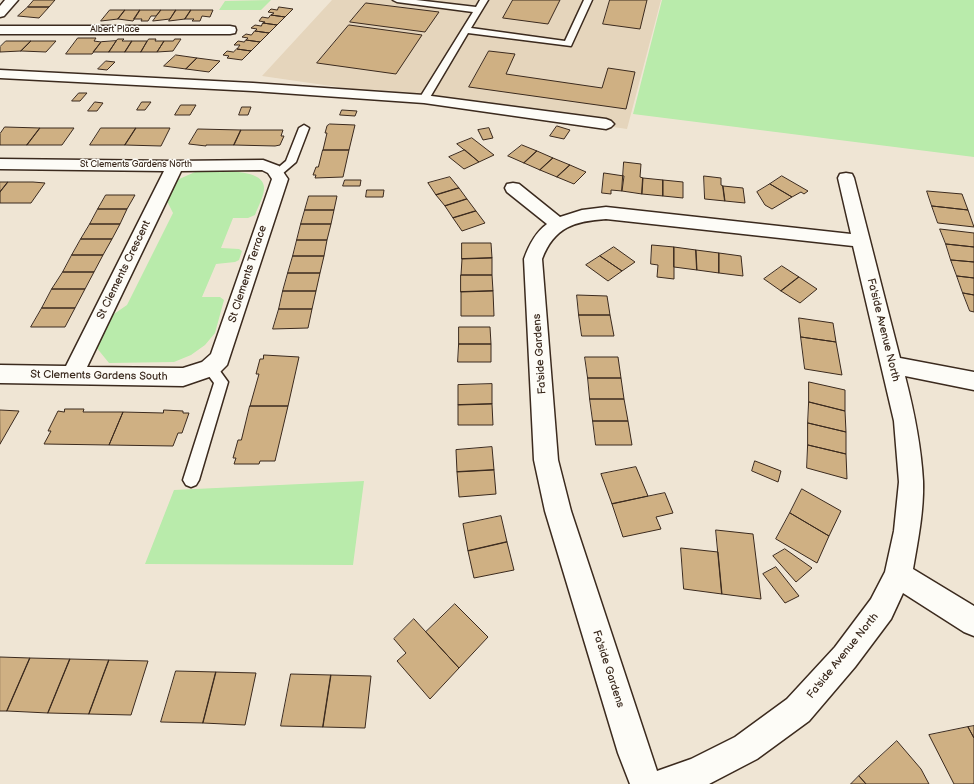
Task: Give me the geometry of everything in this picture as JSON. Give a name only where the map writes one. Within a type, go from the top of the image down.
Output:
[{"type":"street","points":[[0,13],[12,0]]},
{"type":"street","name":"Albert Place","points":[[0,30],[230,30]]},
{"type":"street","points":[[0,74],[253,87],[424,99],[606,124]]},
{"type":"street","name":"St Clements Gardens North","points":[[0,164],[175,166],[263,165],[275,170]]},
{"type":"street","name":"St Clements Crescent","points":[[72,374],[175,166]]},
{"type":"street","name":"St Clements Terrace","points":[[204,370],[220,359],[280,179],[275,170]]},
{"type":"street","name":"Fa'side Avenue North","points":[[665,784],[697,772],[746,748],[798,710],[845,657],[881,609],[898,575],[907,531],[911,482],[905,421],[846,178]]},
{"type":"street","points":[[513,188],[558,224]]},
{"type":"street","name":"Fa'side Gardens","points":[[646,784],[632,746],[558,511],[546,460],[534,258],[541,239],[558,224],[580,216],[606,214],[861,241]]},
{"type":"street","points":[[892,365],[974,381]]},
{"type":"street","name":"St Clements Gardens South","points":[[0,374],[183,377],[204,370]]},
{"type":"street","points":[[898,575],[974,622]]},
{"type":"lane","points":[[397,0],[478,10]]},
{"type":"lane","points":[[424,99],[484,0]]},
{"type":"lane","points":[[466,30],[568,44],[588,0]]},
{"type":"lane","points":[[275,170],[291,162],[304,128]]},
{"type":"lane","points":[[191,480],[221,382],[204,370]]},
{"type":"shaded area","points":[[332,0],[661,0],[627,129],[262,76]]},
{"type":"green space","points":[[271,0],[261,10],[219,10],[225,1]]},
{"type":"green space","points":[[662,0],[974,0],[974,157],[633,114]]},
{"type":"green space","points":[[223,171],[246,173],[256,176],[262,181],[264,188],[262,198],[255,215],[248,218],[233,218],[221,248],[239,249],[242,251],[239,260],[235,262],[216,264],[202,297],[220,297],[224,300],[215,333],[205,345],[191,355],[174,362],[109,363],[96,347],[111,316],[127,305],[173,213],[166,199],[177,180],[195,172]]},
{"type":"green space","points":[[364,481],[353,565],[145,564],[174,490]]},
{"type":"building","points":[[34,0],[55,0],[49,7],[28,7]]},
{"type":"building","points":[[513,0],[560,0],[548,24],[503,18]]},
{"type":"building","points":[[610,0],[647,0],[640,29],[603,24]]},
{"type":"building","points":[[366,3],[439,12],[425,32],[350,22]]},
{"type":"building","points":[[28,7],[49,7],[39,18],[18,16]]},
{"type":"building","points":[[279,7],[293,9],[285,17],[271,15],[274,13],[268,12],[271,9],[277,10]]},
{"type":"building","points":[[110,10],[125,10],[118,19],[101,21]]},
{"type":"building","points":[[125,10],[140,10],[133,21],[118,19]]},
{"type":"building","points":[[140,10],[161,10],[156,16],[151,16],[148,21],[141,21],[142,19],[134,19]]},
{"type":"building","points":[[161,10],[176,10],[170,19],[153,21]]},
{"type":"building","points":[[176,10],[191,10],[185,19],[169,21]]},
{"type":"building","points":[[191,10],[213,10],[210,17],[202,16],[200,21],[192,21],[194,19],[185,19]]},
{"type":"building","points":[[271,15],[285,17],[277,25],[259,21],[262,17],[268,18]]},
{"type":"building","points":[[263,23],[277,25],[269,33],[255,31],[257,29],[251,28],[255,25],[261,26]]},
{"type":"building","points":[[349,25],[422,35],[396,74],[317,63]]},
{"type":"building","points":[[255,31],[269,33],[260,42],[246,40],[248,38],[242,37],[246,34],[251,35]]},
{"type":"building","points":[[78,38],[96,38],[94,41],[101,42],[92,54],[66,54]]},
{"type":"building","points":[[118,39],[124,39],[122,41],[132,41],[125,52],[109,52]]},
{"type":"building","points":[[149,39],[164,41],[157,52],[141,52]]},
{"type":"building","points":[[175,39],[181,39],[173,51],[157,52],[164,41],[173,41]]},
{"type":"building","points":[[246,40],[260,42],[251,51],[237,49],[240,45],[234,45],[238,41],[244,42]]},
{"type":"building","points":[[6,41],[31,41],[21,51],[0,52],[0,47]]},
{"type":"building","points":[[31,41],[56,41],[46,52],[21,51]]},
{"type":"building","points":[[116,41],[109,52],[93,52],[101,42]]},
{"type":"building","points":[[132,41],[147,41],[141,52],[125,52]]},
{"type":"building","points":[[237,49],[251,51],[242,60],[227,58],[229,56],[223,55],[227,51],[233,52]]},
{"type":"building","points":[[489,51],[515,54],[506,74],[602,88],[608,68],[635,72],[626,109],[469,87]]},
{"type":"building","points":[[176,55],[197,58],[186,69],[164,66]]},
{"type":"building","points":[[197,58],[220,61],[209,72],[186,69]]},
{"type":"building","points":[[106,61],[115,62],[107,70],[98,69]]},
{"type":"building","points":[[79,93],[87,93],[80,101],[72,101]]},
{"type":"building","points":[[95,102],[103,103],[97,111],[88,111]]},
{"type":"building","points":[[142,102],[151,102],[145,110],[137,110]]},
{"type":"building","points":[[181,105],[196,105],[190,115],[175,115]]},
{"type":"building","points":[[242,107],[251,107],[248,115],[239,115]]},
{"type":"building","points":[[342,110],[357,111],[355,116],[340,115]]},
{"type":"building","points":[[330,124],[355,125],[349,150],[323,150],[327,133],[325,133],[327,126]]},
{"type":"building","points":[[557,126],[570,130],[564,139],[550,136]]},
{"type":"building","points":[[5,127],[40,128],[27,145],[0,145],[0,134]]},
{"type":"building","points":[[40,128],[74,128],[62,145],[27,145]]},
{"type":"building","points":[[101,128],[136,128],[125,145],[90,145]]},
{"type":"building","points":[[136,128],[170,128],[161,146],[125,145]]},
{"type":"building","points":[[489,128],[493,138],[483,140],[478,130]]},
{"type":"building","points":[[198,129],[241,130],[234,145],[206,146],[189,144]]},
{"type":"building","points":[[241,130],[283,130],[281,136],[284,136],[280,145],[275,146],[234,145]]},
{"type":"building","points":[[472,138],[494,155],[479,162],[457,144]]},
{"type":"building","points":[[522,145],[537,151],[524,163],[508,156]]},
{"type":"building","points":[[323,150],[349,150],[343,177],[315,178],[316,175],[313,175],[316,167],[318,167]]},
{"type":"building","points":[[465,150],[479,162],[464,169],[449,157]]},
{"type":"building","points":[[537,151],[553,158],[540,170],[524,163]]},
{"type":"building","points":[[553,158],[570,165],[557,177],[540,170]]},
{"type":"building","points":[[624,162],[641,164],[640,177],[643,178],[642,194],[622,191]]},
{"type":"building","points":[[570,165],[586,172],[574,184],[557,177]]},
{"type":"building","points":[[604,173],[624,176],[622,191],[611,190],[611,194],[602,193]]},
{"type":"building","points":[[704,176],[721,178],[725,201],[705,199]]},
{"type":"building","points":[[782,176],[808,191],[804,194],[801,192],[792,197],[770,184]]},
{"type":"building","points":[[450,177],[459,188],[436,195],[428,183]]},
{"type":"building","points":[[643,178],[663,180],[663,196],[642,194]]},
{"type":"building","points":[[345,180],[361,180],[360,186],[343,186]]},
{"type":"building","points":[[663,180],[683,182],[683,198],[663,196]]},
{"type":"building","points":[[0,182],[8,182],[0,192]]},
{"type":"building","points":[[8,182],[45,183],[31,203],[0,203],[0,192]]},
{"type":"building","points":[[770,184],[792,197],[772,209],[765,205],[757,192]]},
{"type":"building","points":[[723,186],[743,188],[745,203],[725,201]]},
{"type":"building","points":[[459,188],[467,199],[445,206],[436,195]]},
{"type":"building","points":[[367,190],[384,190],[383,197],[366,197]]},
{"type":"building","points":[[927,191],[962,194],[968,210],[932,206]]},
{"type":"building","points":[[106,195],[135,195],[127,209],[98,209]]},
{"type":"building","points":[[309,196],[337,196],[334,210],[305,210]]},
{"type":"building","points":[[467,199],[476,211],[453,218],[445,206]]},
{"type":"building","points":[[932,206],[968,210],[974,227],[938,223]]},
{"type":"building","points":[[98,209],[127,209],[120,224],[90,224]]},
{"type":"building","points":[[305,210],[334,210],[331,224],[301,224]]},
{"type":"building","points":[[476,211],[485,223],[462,231],[453,218]]},
{"type":"building","points":[[90,224],[120,224],[112,239],[81,239]]},
{"type":"building","points":[[301,224],[331,224],[327,240],[297,240]]},
{"type":"building","points":[[940,229],[974,233],[974,247],[946,244]]},
{"type":"building","points":[[81,239],[112,239],[103,255],[72,255]]},
{"type":"building","points":[[297,240],[327,240],[324,256],[293,256]]},
{"type":"building","points":[[462,243],[491,243],[492,258],[462,259]]},
{"type":"building","points":[[946,244],[974,247],[974,262],[951,260]]},
{"type":"building","points":[[652,245],[674,247],[674,279],[657,277],[658,265],[651,264]]},
{"type":"building","points":[[614,247],[635,262],[622,271],[600,256]]},
{"type":"building","points":[[674,247],[696,250],[697,270],[674,267]]},
{"type":"building","points":[[696,250],[719,253],[719,273],[697,270]]},
{"type":"building","points":[[719,253],[741,256],[743,276],[719,273]]},
{"type":"building","points":[[72,255],[103,255],[94,272],[63,272]]},
{"type":"building","points":[[293,256],[324,256],[320,273],[288,273]]},
{"type":"building","points":[[600,256],[622,271],[608,281],[586,265]]},
{"type":"building","points":[[492,258],[492,275],[461,275],[462,259]]},
{"type":"building","points":[[951,260],[974,262],[974,278],[957,276]]},
{"type":"building","points":[[782,266],[799,277],[781,291],[764,279]]},
{"type":"building","points":[[63,272],[94,272],[85,289],[52,289]]},
{"type":"building","points":[[288,273],[320,273],[316,291],[283,291]]},
{"type":"building","points":[[461,275],[492,275],[493,291],[461,292]]},
{"type":"building","points":[[957,276],[974,278],[974,295],[963,293]]},
{"type":"building","points":[[799,277],[817,289],[800,303],[781,291]]},
{"type":"building","points":[[52,289],[85,289],[75,308],[42,308]]},
{"type":"building","points":[[283,291],[316,291],[312,309],[279,309]]},
{"type":"building","points":[[493,291],[494,316],[461,316],[461,292]]},
{"type":"building","points":[[963,293],[974,295],[974,312],[970,311]]},
{"type":"building","points":[[577,295],[607,296],[610,315],[579,315]]},
{"type":"building","points":[[42,308],[75,308],[65,327],[31,327]]},
{"type":"building","points":[[279,309],[312,309],[308,328],[273,329]]},
{"type":"building","points":[[579,315],[610,315],[614,336],[582,336]]},
{"type":"building","points":[[799,318],[833,323],[836,342],[801,337]]},
{"type":"building","points":[[459,327],[490,327],[491,344],[459,344]]},
{"type":"building","points":[[801,337],[836,342],[842,375],[805,369]]},
{"type":"building","points":[[459,344],[491,344],[491,362],[458,362]]},
{"type":"building","points":[[264,355],[299,357],[288,406],[250,406],[259,374],[256,374],[260,359],[263,359]]},
{"type":"building","points":[[585,357],[618,357],[621,378],[588,378]]},
{"type":"building","points":[[588,378],[621,378],[624,399],[590,399]]},
{"type":"building","points":[[809,382],[845,390],[845,411],[809,402]]},
{"type":"building","points":[[492,384],[492,404],[458,405],[458,385]]},
{"type":"building","points":[[590,399],[624,399],[628,421],[593,421]]},
{"type":"building","points":[[809,402],[845,411],[846,432],[808,423]]},
{"type":"building","points":[[492,404],[493,425],[458,425],[458,405]]},
{"type":"building","points":[[250,406],[288,406],[275,461],[260,461],[259,464],[234,464],[236,458],[233,458],[238,440],[241,440]]},
{"type":"building","points":[[65,409],[84,409],[83,412],[123,412],[109,445],[44,444],[51,431],[48,431],[58,411],[64,412]]},
{"type":"building","points":[[0,410],[19,411],[0,444]]},
{"type":"building","points":[[164,410],[183,411],[183,413],[189,413],[182,433],[178,433],[173,446],[109,445],[123,412],[163,413]]},
{"type":"building","points":[[593,421],[628,421],[632,445],[596,445]]},
{"type":"building","points":[[808,423],[846,432],[846,454],[808,445]]},
{"type":"building","points":[[808,445],[846,454],[847,479],[807,468]]},
{"type":"building","points":[[492,447],[494,470],[457,472],[456,450]]},
{"type":"building","points":[[755,461],[781,471],[778,482],[752,471]]},
{"type":"building","points":[[636,467],[648,496],[612,504],[601,474]]},
{"type":"building","points":[[494,470],[496,494],[459,497],[457,472]]},
{"type":"building","points":[[802,489],[841,511],[829,536],[790,513]]},
{"type":"building","points":[[665,493],[673,513],[656,517],[661,529],[623,537],[612,504]]},
{"type":"building","points":[[790,513],[829,536],[817,563],[776,539]]},
{"type":"building","points":[[501,516],[507,542],[468,551],[463,524]]},
{"type":"building","points":[[716,530],[753,534],[761,599],[722,594]]},
{"type":"building","points":[[507,542],[514,570],[474,578],[468,551]]},
{"type":"building","points":[[681,548],[718,552],[722,594],[684,589]]},
{"type":"building","points":[[785,549],[812,568],[796,582],[773,556]]},
{"type":"building","points":[[776,567],[799,596],[785,603],[763,574]]},
{"type":"building","points":[[455,604],[488,637],[459,668],[426,632]]},
{"type":"building","points":[[414,619],[459,668],[430,699],[397,661],[406,653],[394,639]]},
{"type":"building","points":[[0,657],[30,658],[7,711],[0,711]]},
{"type":"building","points":[[30,658],[70,659],[48,713],[7,711]]},
{"type":"building","points":[[70,659],[109,660],[89,714],[48,713]]},
{"type":"building","points":[[109,660],[148,661],[131,715],[89,714]]},
{"type":"building","points":[[176,671],[216,672],[203,723],[161,722]]},
{"type":"building","points":[[216,672],[256,673],[245,725],[203,723]]},
{"type":"building","points":[[291,674],[331,675],[323,727],[281,726]]},
{"type":"building","points":[[331,675],[371,676],[365,728],[323,727]]},
{"type":"building","points":[[974,726],[974,738],[968,727]]},
{"type":"building","points":[[968,727],[974,738],[974,784],[954,784],[929,735]]},
{"type":"building","points":[[897,741],[921,769],[929,784],[866,784],[859,776]]},
{"type":"building","points":[[859,776],[866,784],[851,784]]}]
